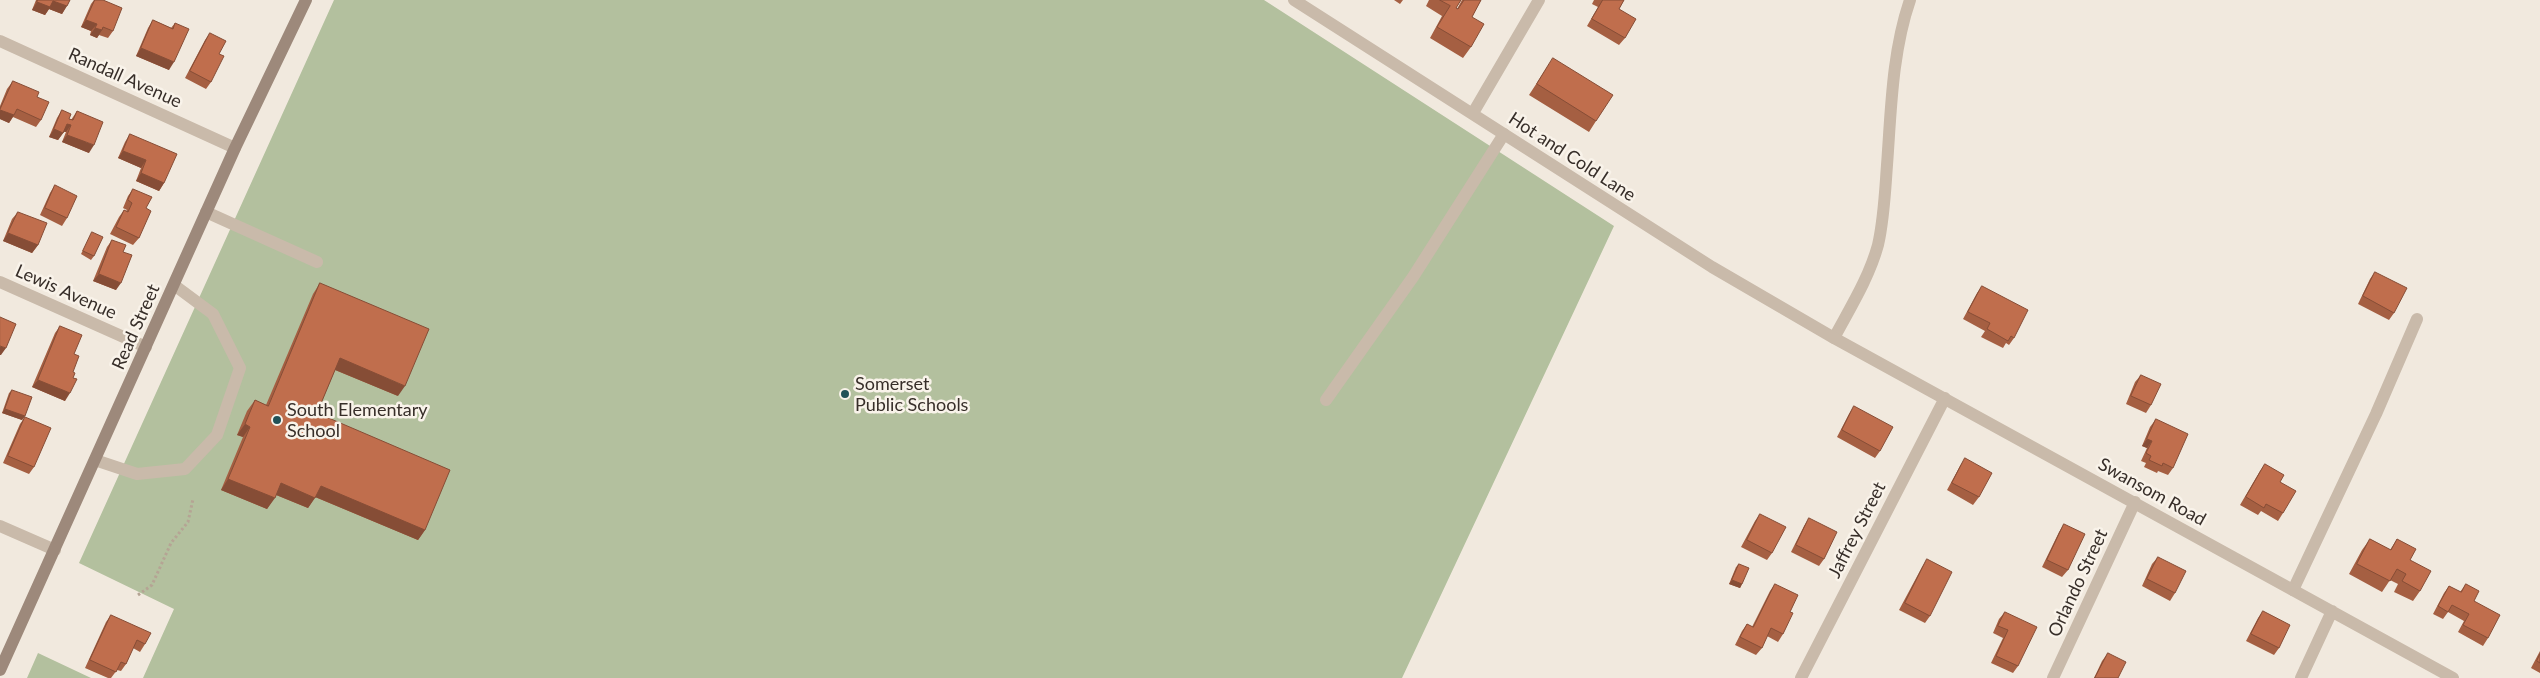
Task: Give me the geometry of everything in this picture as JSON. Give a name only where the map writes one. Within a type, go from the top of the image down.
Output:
[{"type":"main road","name":"Read Street","points":[[0,670],[235,148],[306,0]]},
{"type":"street","name":"Hot and Cold Lane","points":[[1294,0],[1712,267],[1834,338]]},
{"type":"street","points":[[1473,113],[1539,0]]},
{"type":"street","points":[[1834,338],[1864,283],[1878,245],[1885,197],[1892,96],[1903,20],[1910,0]]},
{"type":"street","name":"Randall Avenue","points":[[0,41],[235,148]]},
{"type":"street","points":[[1326,400],[1413,276],[1504,134]]},
{"type":"street","points":[[206,212],[317,262]]},
{"type":"street","name":"Lewis Avenue","points":[[0,282],[146,347]]},
{"type":"street","points":[[96,460],[137,474],[185,470],[217,435],[240,368],[213,314],[174,285]]},
{"type":"street","points":[[2293,590],[2376,414],[2417,319]]},
{"type":"street","name":"Swansom Road","points":[[1834,338],[2453,678]]},
{"type":"street","name":"Jaffrey Street","points":[[1801,678],[1945,398]]},
{"type":"street","name":"Orlando Street","points":[[2053,678],[2135,502]]},
{"type":"street","points":[[0,526],[55,550]]},
{"type":"street","points":[[2301,678],[2332,611]]},
{"type":"path","points":[[138,596],[152,586],[171,543],[188,522],[193,499]]},
{"type":"green space","name":"Somerset Public Schools","points":[[334,0],[1264,0],[1614,226],[1402,678],[143,678],[174,609],[79,563]]},
{"type":"green space","points":[[38,653],[91,678],[27,678]]},
{"type":"building","points":[[38,0],[70,0],[67,6],[53,1],[50,7],[37,2]]},
{"type":"building","points":[[95,0],[103,0],[122,8],[113,31],[103,27],[102,30],[95,28],[97,24],[86,20]]},
{"type":"building","points":[[1440,0],[1461,0],[1456,8],[1458,9],[1464,0],[1481,0],[1472,17],[1484,24],[1471,47],[1437,27],[1450,6]]},
{"type":"building","points":[[1603,0],[1624,0],[1619,9],[1636,19],[1625,38],[1592,19]]},
{"type":"building","points":[[153,20],[173,29],[175,23],[189,29],[174,62],[141,48]]},
{"type":"building","points":[[210,33],[226,41],[219,54],[224,56],[211,82],[190,71]]},
{"type":"building","points":[[1553,58],[1613,95],[1596,121],[1537,84]]},
{"type":"building","points":[[13,81],[39,92],[37,97],[49,102],[41,120],[17,109],[14,115],[0,110]]},
{"type":"building","points":[[62,110],[71,114],[69,119],[73,120],[77,111],[103,122],[94,145],[67,135],[71,125],[67,124],[63,133],[54,129]]},
{"type":"building","points":[[130,134],[177,154],[164,183],[141,173],[146,160],[123,151]]},
{"type":"building","points":[[55,185],[77,196],[67,218],[45,208]]},
{"type":"building","points":[[133,189],[152,197],[146,208],[151,211],[139,238],[116,227],[124,210],[128,212],[132,203],[128,200]]},
{"type":"building","points":[[18,212],[47,223],[38,245],[8,233]]},
{"type":"building","points":[[92,232],[103,237],[94,256],[83,251]]},
{"type":"building","points":[[112,240],[126,245],[123,252],[132,255],[121,283],[99,274]]},
{"type":"building","points":[[2375,272],[2407,288],[2394,313],[2363,296]]},
{"type":"building","name":"South Elementary School","points":[[320,283],[429,329],[405,386],[340,358],[317,413],[450,470],[425,530],[321,486],[315,498],[281,483],[275,498],[228,479],[250,427],[245,424],[255,400],[268,406]]},
{"type":"building","points":[[1982,286],[2028,310],[2014,338],[2011,336],[2008,341],[1987,329],[1990,323],[1968,312]]},
{"type":"building","points":[[0,317],[16,324],[6,348],[0,346]]},
{"type":"building","points":[[60,326],[82,335],[74,354],[79,356],[73,372],[75,373],[73,378],[77,379],[70,393],[38,380]]},
{"type":"building","points":[[2141,375],[2161,384],[2151,405],[2131,396]]},
{"type":"building","points":[[12,390],[32,397],[25,416],[5,409]]},
{"type":"building","points":[[1854,406],[1893,427],[1880,451],[1842,430]]},
{"type":"building","points":[[25,417],[51,428],[34,467],[8,456]]},
{"type":"building","points":[[2156,419],[2188,434],[2173,468],[2163,463],[2162,466],[2149,460],[2151,456],[2146,453],[2152,441],[2147,439]]},
{"type":"building","points":[[1965,458],[1992,473],[1979,497],[1952,483]]},
{"type":"building","points":[[2265,464],[2284,475],[2280,482],[2296,491],[2283,513],[2266,504],[2264,508],[2246,497]]},
{"type":"building","points":[[1760,514],[1786,527],[1772,553],[1747,540]]},
{"type":"building","points":[[1809,518],[1837,532],[1824,559],[1796,545]]},
{"type":"building","points":[[2064,524],[2085,534],[2068,570],[2047,560]]},
{"type":"building","points":[[2370,539],[2391,550],[2397,539],[2416,549],[2410,560],[2431,571],[2420,591],[2402,581],[2406,574],[2397,569],[2390,581],[2357,564]]},
{"type":"building","points":[[2158,557],[2186,571],[2175,593],[2147,579]]},
{"type":"building","points":[[1927,559],[1952,572],[1930,616],[1905,603]]},
{"type":"building","points":[[1739,564],[1749,568],[1742,584],[1732,580]]},
{"type":"building","points":[[1775,584],[1798,595],[1790,612],[1793,613],[1783,634],[1771,628],[1762,648],[1740,637],[1747,624],[1753,627]]},
{"type":"building","points":[[2466,584],[2479,591],[2474,601],[2500,615],[2488,638],[2463,625],[2469,614],[2452,605],[2448,612],[2438,606],[2449,586],[2461,592]]},
{"type":"building","points":[[2263,611],[2290,625],[2279,648],[2251,634]]},
{"type":"building","points":[[2005,612],[2037,627],[2018,666],[1996,656],[2008,630],[1998,626]]},
{"type":"building","points":[[111,615],[151,633],[145,644],[137,640],[126,664],[121,662],[116,672],[90,660]]},
{"type":"building","points":[[2108,653],[2126,662],[2118,678],[2095,678]]},
{"type":"place","name":"Somerset Public Schools","points":[[845,394]]},
{"type":"place","name":"South Elementary School","points":[[277,420]]}]
